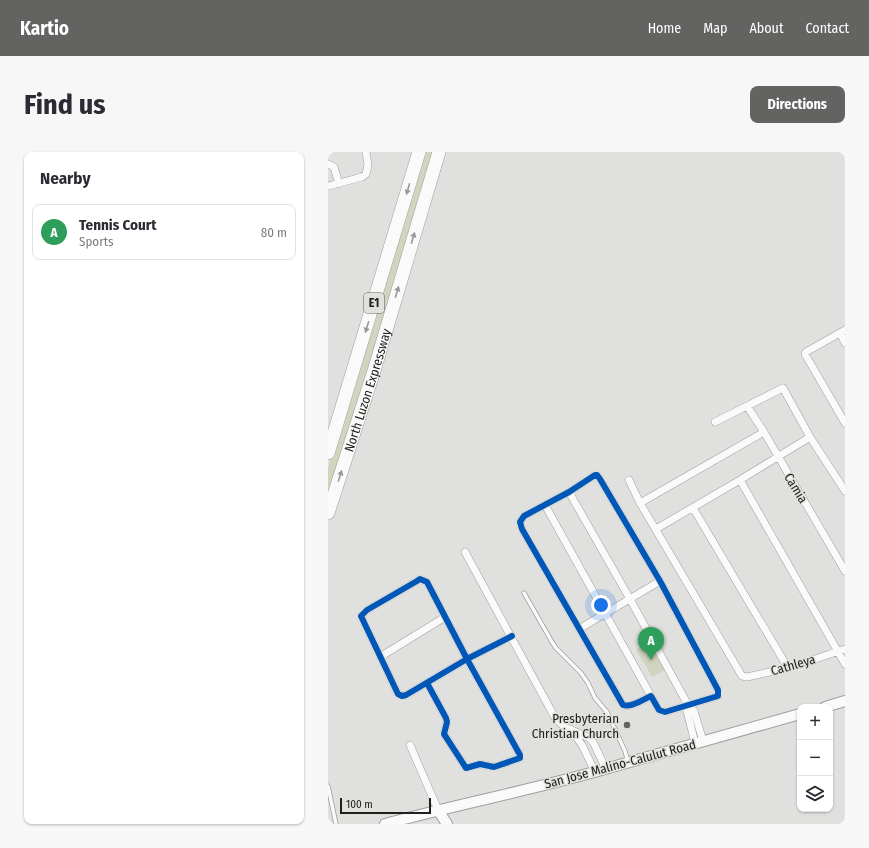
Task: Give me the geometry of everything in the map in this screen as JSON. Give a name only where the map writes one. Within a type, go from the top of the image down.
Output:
[{"type":"highway","name":"North Luzon Expressway","points":[[328,453],[419,152]]},
{"type":"highway","name":"North Luzon Expressway","points":[[328,513],[374,372],[439,152]]},
{"type":"main road","points":[[833,705],[845,701]]},
{"type":"main road","name":"San Jose Malino-Calulut Road","points":[[385,824],[606,769],[797,715]]},
{"type":"main road","points":[[438,810],[447,824]]},
{"type":"street","points":[[328,186],[362,178],[366,174],[368,165],[366,152]]},
{"type":"street","points":[[328,164],[334,167],[338,184]]},
{"type":"street","points":[[845,343],[842,331],[805,354],[845,423]]},
{"type":"street","points":[[715,422],[783,388],[810,436],[845,491]]},
{"type":"street","name":"Camia","points":[[747,406],[764,432],[845,571]]},
{"type":"street","points":[[640,503],[764,432]]},
{"type":"street","points":[[628,480],[656,529],[740,480],[810,436]]},
{"type":"street","points":[[545,505],[659,710],[661,712],[665,712],[718,696],[719,692],[660,581],[599,477],[595,475],[568,492],[524,516],[520,524],[623,705],[631,705],[651,696]]},
{"type":"street","points":[[740,480],[842,650],[845,664]]},
{"type":"street","points":[[568,492],[630,599],[688,704],[694,711],[698,723],[699,742]]},
{"type":"street","points":[[693,508],[788,668]]},
{"type":"street","name":"Cathleya","points":[[656,529],[741,675],[746,677],[788,668],[842,650]]},
{"type":"street","points":[[465,552],[512,636],[554,716],[563,726],[585,735],[593,742],[606,769]]},
{"type":"street","points":[[427,683],[446,718],[447,722],[444,734],[466,768],[480,764],[494,766],[520,758],[520,755],[467,659],[427,582],[420,579],[367,610],[362,614],[361,618],[400,695],[406,695],[467,659],[512,636]]},
{"type":"street","points":[[579,629],[660,581]]},
{"type":"street","points":[[380,657],[445,616]]},
{"type":"street","points":[[688,704],[687,711],[690,726],[699,742]]},
{"type":"street","points":[[690,726],[698,723]]},
{"type":"street","points":[[575,732],[576,737],[588,757],[594,772]]},
{"type":"street","points":[[410,745],[438,810]]},
{"type":"street","points":[[588,757],[598,752]]},
{"type":"lane","points":[[524,593],[556,648],[581,673],[588,683],[595,698],[607,712],[625,751],[628,762]]},
{"type":"lane","points":[[328,786],[336,824]]},
{"type":"green space","points":[[425,152],[436,152],[328,504],[328,467],[359,373]]},
{"type":"green space","points":[[649,642],[665,670],[652,677],[636,650]]},
{"type":"cycle path","points":[[595,475],[597,475],[600,479],[660,581],[718,690],[718,696],[665,712],[659,710],[651,696],[634,704],[626,706],[623,705],[522,529],[520,522],[524,516],[569,492],[595,475]]},
{"type":"cycle path","points":[[427,683],[446,718],[447,722],[444,734],[466,768],[480,764],[494,767],[520,758],[520,755],[467,659],[427,582],[420,579],[367,610],[361,616],[398,694],[402,696],[467,659],[512,636]]},
{"type":"place","name":"Tennis Court","points":[[651,660]]},
{"type":"place","name":"Presbyterian Christian Church","points":[[627,725]]}]
